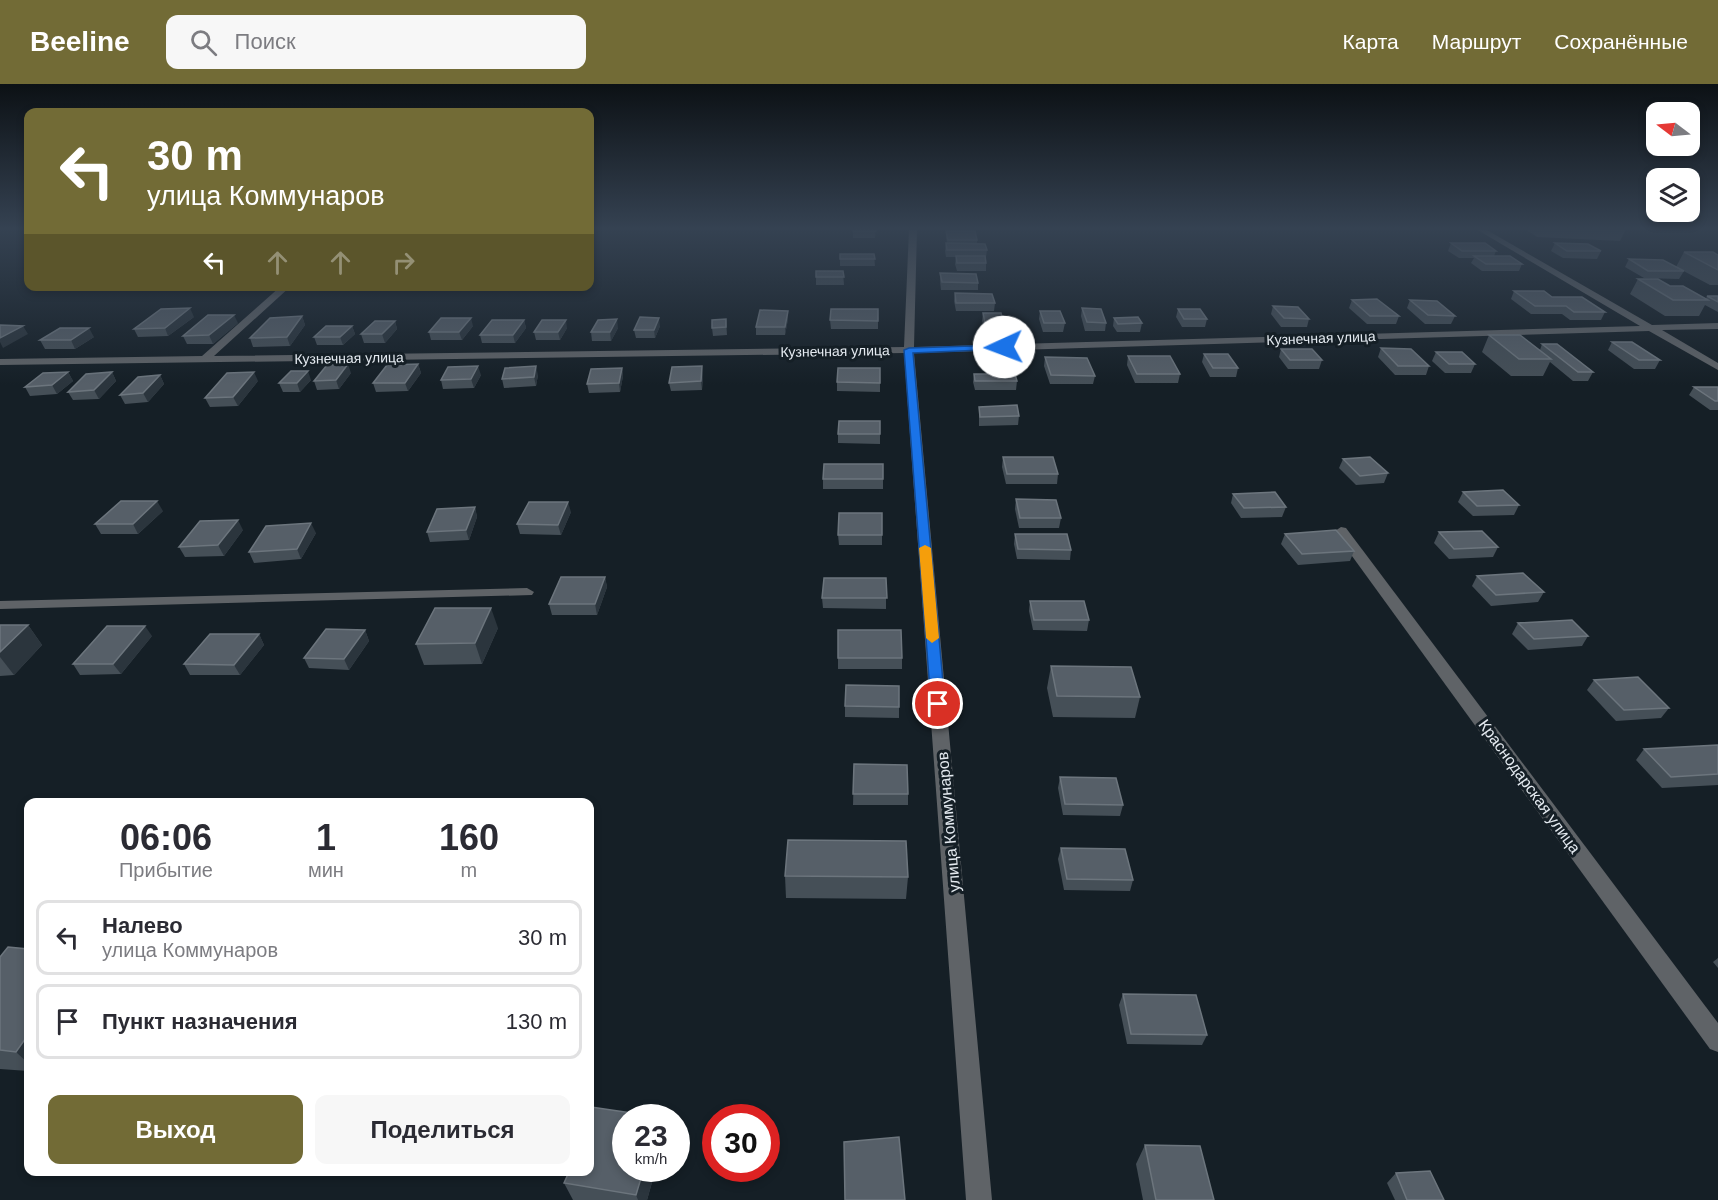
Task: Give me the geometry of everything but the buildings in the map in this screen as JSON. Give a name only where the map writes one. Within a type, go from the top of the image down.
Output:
[{"type":"street","name":"улица Коммунаров","points":[[911,281],[909,350],[979,1200]]},
{"type":"street","points":[[1569,281],[1718,367]]},
{"type":"street","points":[[204,360],[281,291]]},
{"type":"street","name":"Кузнечная улица","points":[[0,362],[909,350],[1718,326]]},
{"type":"street","name":"Краснодарская улица","points":[[1341,531],[1718,1041]]},
{"type":"street","points":[[0,605],[527,592]]},
{"type":"slow traffic","points":[[925,548],[932,638]]},
{"type":"route","points":[[938,704],[909,350],[1004,347]]}]
